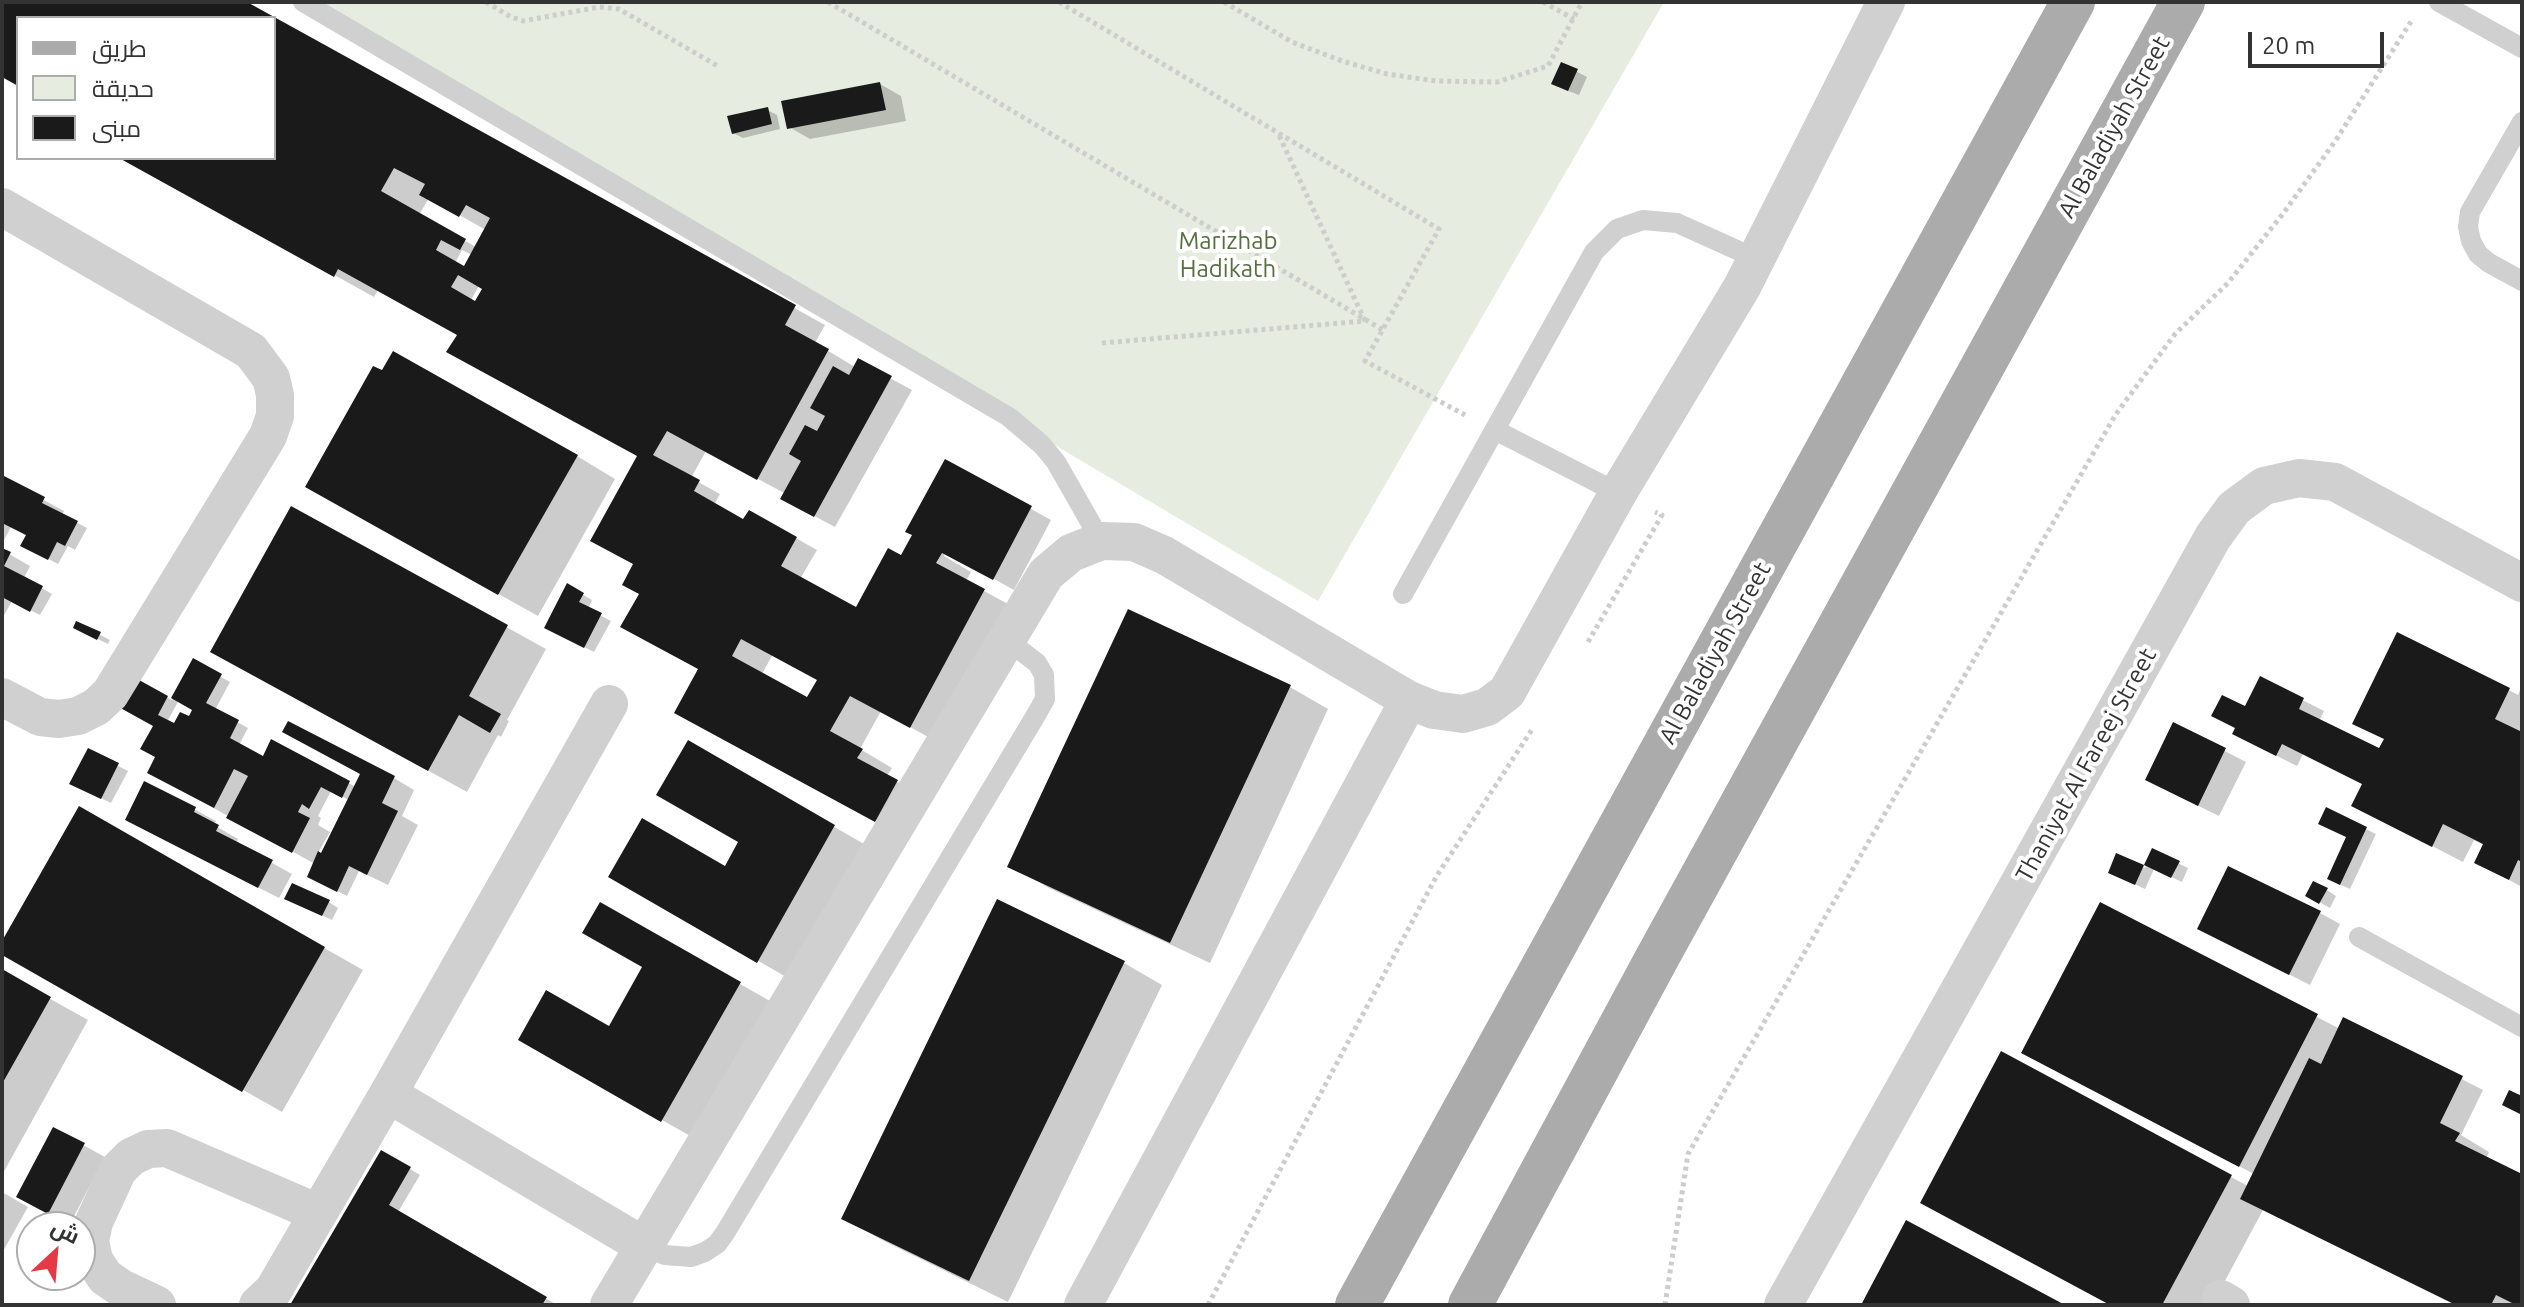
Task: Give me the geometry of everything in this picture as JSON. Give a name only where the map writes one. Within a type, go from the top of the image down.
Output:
[{"type":"main road","name":"Al Baladiyah Street","points":[[1357,1305],[2073,2]]},
{"type":"main road","name":"Al Baladiyah Street","points":[[1470,1305],[2183,2]]},
{"type":"street","points":[[609,1305],[1046,574],[1071,553],[1101,541],[1134,542],[1164,555],[1409,700],[1434,710],[1463,714],[1487,707],[1507,692],[1618,493],[1757,259],[1886,2]]},
{"type":"street","points":[[2,207],[251,351],[267,371],[275,395],[275,416],[268,436],[110,694],[96,707],[78,716],[59,719],[40,717],[2,697]]},
{"type":"street","name":"Thaniyat Al Fareej Street","points":[[1783,1305],[2213,537],[2234,508],[2264,486],[2299,478],[2335,482],[2522,583]]},
{"type":"street","points":[[1083,1305],[1409,700]]},
{"type":"street","points":[[258,1305],[273,1291],[609,704]]},
{"type":"street","points":[[388,1094],[644,1246]]},
{"type":"street","points":[[157,1305],[105,1277],[94,1260],[90,1241],[94,1222],[118,1170],[131,1157],[148,1149],[167,1148],[318,1213]]},
{"type":"lane","points":[[303,2],[1009,417],[1042,445],[1056,462],[1101,541]]},
{"type":"lane","points":[[2439,2],[2522,48]]},
{"type":"lane","points":[[2522,122],[2470,212],[2468,227],[2478,254],[2522,281]]},
{"type":"lane","points":[[1403,594],[1594,252],[1617,229],[1643,220],[1677,223],[1757,259]]},
{"type":"lane","points":[[1495,430],[1618,493]]},
{"type":"lane","points":[[644,1246],[665,1255],[691,1257],[717,1244],[1036,715],[1045,699],[1044,675],[1037,663],[1007,640]]},
{"type":"lane","points":[[2359,937],[2522,1027]]},
{"type":"path","points":[[486,2],[523,21],[599,7],[619,9],[718,66]]},
{"type":"path","points":[[828,2],[1383,330]]},
{"type":"path","points":[[1059,2],[1068,4],[1439,229],[1365,361],[1495,430]]},
{"type":"path","points":[[1224,2],[1292,42],[1342,61],[1387,74],[1436,81],[1497,82],[1548,66],[1582,2]]},
{"type":"path","points":[[1543,2],[1574,19]]},
{"type":"path","points":[[1665,1305],[1688,1154],[2100,441],[2175,334],[2228,283],[2285,211],[2336,140],[2415,15]]},
{"type":"path","points":[[1277,132],[1365,321]]},
{"type":"path","points":[[1102,343],[1365,321]]},
{"type":"path","points":[[1585,646],[1662,515],[1618,493]]},
{"type":"path","points":[[1208,1305],[1436,877],[1536,724]]},
{"type":"green space","name":"Marizhab Hadikath","points":[[307,2],[1664,2],[1318,601]]},
{"type":"building","points":[[2,2],[247,2],[272,16],[16,16],[16,85],[2,77]]},
{"type":"building","points":[[276,18],[796,305],[785,325],[829,349],[757,480],[667,431],[653,455],[700,480],[694,491],[743,519],[749,510],[797,537],[781,566],[856,607],[888,548],[901,555],[912,535],[905,532],[945,459],[1032,506],[993,580],[942,553],[936,563],[985,589],[910,728],[850,696],[830,731],[863,749],[857,758],[898,780],[875,822],[674,713],[698,669],[620,627],[639,594],[622,585],[633,564],[590,541],[637,456],[446,352],[457,335],[338,269],[334,277],[123,160],[276,160]],"holes":[[[394,168],[425,184],[419,195],[459,217],[466,205],[490,218],[464,266],[436,250],[441,240],[460,250],[466,239],[381,191]],[[458,275],[482,289],[475,301],[451,287]],[[741,639],[817,680],[807,697],[732,656]]]},
{"type":"building","points":[[1561,62],[1578,69],[1568,91],[1551,84]]},
{"type":"building","points":[[880,82],[886,110],[787,129],[781,101]]},
{"type":"building","points":[[768,107],[772,124],[732,134],[727,116]]},
{"type":"building","points":[[393,351],[578,455],[498,595],[305,487],[373,366],[382,370]]},
{"type":"building","points":[[858,358],[892,376],[814,517],[780,499],[801,461],[789,454],[805,425],[817,431],[825,416],[810,408],[833,366],[849,375]]},
{"type":"building","points":[[2,475],[45,497],[42,503],[78,521],[65,546],[57,542],[48,560],[20,546],[26,535],[2,523]]},
{"type":"building","points":[[291,506],[508,625],[469,696],[501,714],[490,733],[459,715],[428,771],[210,652]]},
{"type":"building","points":[[2,548],[11,552],[4,566],[43,586],[30,612],[2,597]]},
{"type":"building","points":[[567,583],[584,593],[579,602],[602,613],[584,648],[544,628]]},
{"type":"building","points":[[1128,609],[1291,685],[1170,943],[1007,867]]},
{"type":"building","points":[[76,621],[101,632],[97,640],[73,628]]},
{"type":"building","points":[[2397,632],[2510,688],[2495,719],[2522,732],[2522,862],[2518,860],[2509,880],[2474,863],[2483,844],[2443,824],[2432,847],[2351,806],[2362,784],[2282,744],[2276,756],[2232,734],[2235,728],[2211,716],[2222,695],[2245,706],[2260,676],[2304,698],[2299,709],[2379,748],[2384,739],[2352,724]]},
{"type":"building","points":[[193,658],[222,674],[206,703],[239,720],[230,738],[263,756],[271,739],[350,781],[342,798],[321,787],[309,809],[302,804],[298,812],[310,818],[292,853],[226,818],[248,776],[234,769],[214,808],[147,773],[155,757],[140,749],[153,726],[115,705],[130,675],[168,696],[158,715],[174,723],[180,712],[189,716],[192,710],[171,698]]},
{"type":"building","points":[[288,721],[395,776],[382,803],[398,811],[367,875],[349,866],[337,892],[307,877],[360,774],[282,732]]},
{"type":"building","points":[[2173,722],[2226,748],[2198,806],[2145,780]]},
{"type":"building","points":[[688,740],[835,825],[757,963],[608,877],[642,818],[725,866],[738,842],[656,795]]},
{"type":"building","points":[[88,748],[119,763],[101,799],[69,784]]},
{"type":"building","points":[[144,781],[196,807],[194,812],[219,825],[216,831],[273,860],[258,888],[125,820]]},
{"type":"building","points":[[79,806],[325,947],[242,1092],[2,955],[2,941]]},
{"type":"building","points":[[2326,807],[2367,827],[2340,885],[2327,879],[2346,837],[2318,824]]},
{"type":"building","points":[[2152,848],[2180,861],[2171,878],[2144,865]]},
{"type":"building","points":[[2116,853],[2144,865],[2135,885],[2108,873]]},
{"type":"building","points":[[2228,866],[2321,911],[2289,975],[2197,929]]},
{"type":"building","points":[[2313,881],[2328,888],[2319,904],[2305,896]]},
{"type":"building","points":[[292,883],[330,900],[322,916],[284,899]]},
{"type":"building","points":[[997,899],[1125,961],[969,1281],[841,1219]]},
{"type":"building","points":[[600,902],[741,982],[661,1122],[518,1040],[546,990],[609,1026],[642,967],[582,933]]},
{"type":"building","points":[[2100,902],[2318,1014],[2239,1167],[2021,1053]]},
{"type":"building","points":[[2,969],[51,997],[2,1084]]},
{"type":"building","points":[[2343,1017],[2463,1076],[2440,1123],[2460,1133],[2455,1141],[2522,1174],[2522,1305],[2496,1295],[2491,1305],[2456,1305],[2240,1199],[2309,1058],[2321,1064]]},
{"type":"building","points":[[2001,1051],[2232,1175],[2162,1305],[2110,1305],[1920,1203]]},
{"type":"building","points":[[2509,1090],[2522,1096],[2522,1115],[2502,1105]]},
{"type":"building","points":[[53,1127],[85,1143],[50,1211],[42,1211],[16,1197]]},
{"type":"building","points":[[381,1150],[411,1167],[389,1205],[547,1297],[542,1305],[290,1305]]},
{"type":"building","points":[[1906,1220],[2065,1305],[1861,1305]]}]
